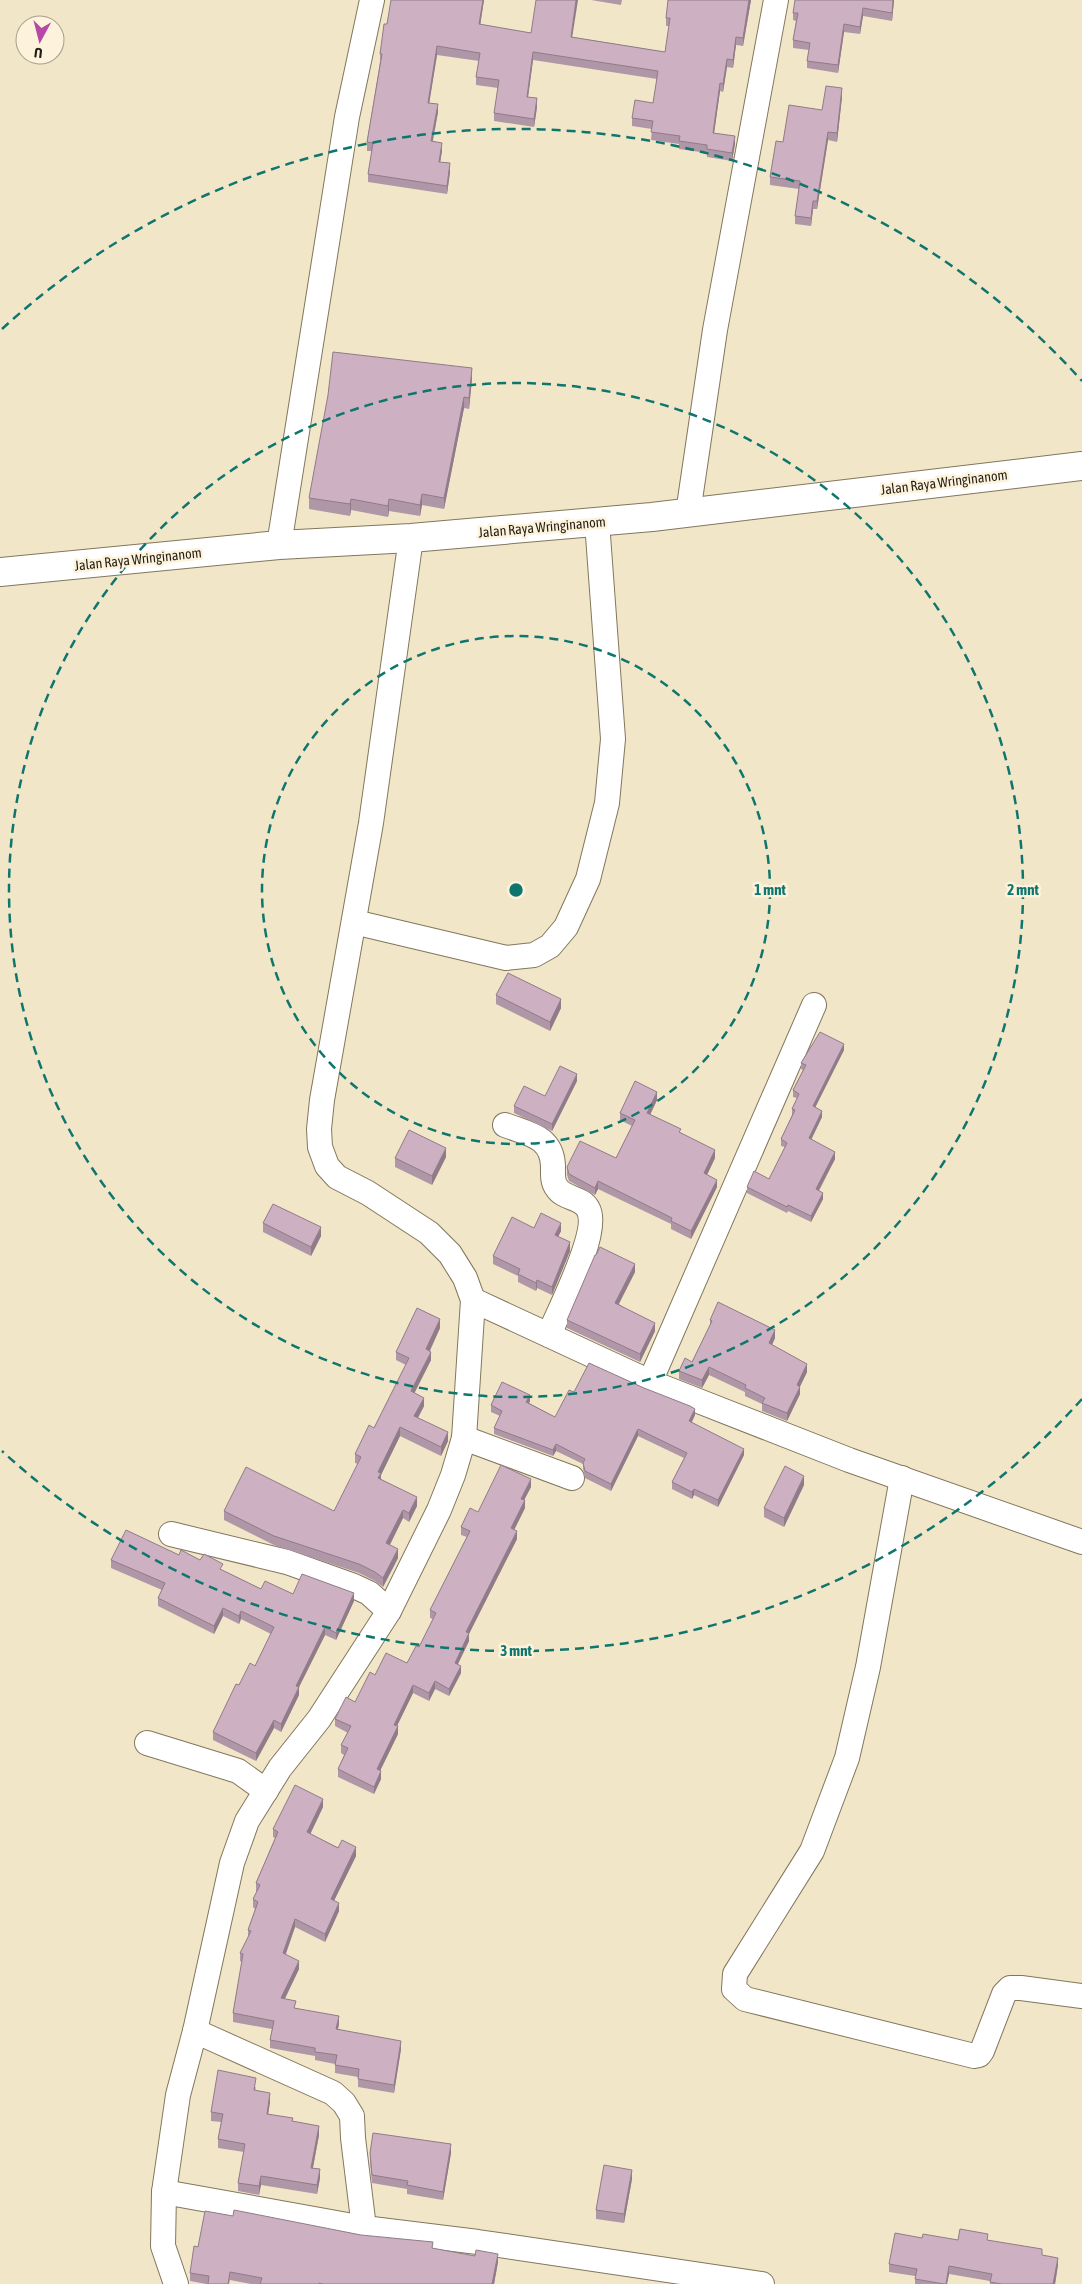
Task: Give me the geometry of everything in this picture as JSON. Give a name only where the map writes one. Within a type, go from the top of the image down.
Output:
[{"type":"main road","name":"Jalan Raya Wringinanom","points":[[0,572],[279,546],[411,538],[597,522],[1082,466]]},
{"type":"street","points":[[279,546],[347,117],[372,0]]},
{"type":"street","points":[[688,513],[715,330],[776,0]]},
{"type":"street","points":[[354,922],[506,958],[534,955],[550,946],[566,928],[588,879],[604,812],[613,739],[597,522]]},
{"type":"street","points":[[176,2284],[163,2246],[164,2192],[178,2095],[195,2031],[232,1863],[247,1820],[280,1768],[319,1719],[389,1611],[439,1510],[453,1475],[464,1438],[473,1300],[465,1278],[450,1254],[429,1233],[368,1193],[337,1177],[327,1166],[320,1146],[319,1129],[322,1100],[372,823],[411,538]]},
{"type":"street","points":[[650,1382],[814,1005]]},
{"type":"street","points":[[505,1125],[538,1138],[550,1147],[556,1188],[585,1204],[591,1216],[589,1242],[549,1335]]},
{"type":"street","points":[[473,1300],[650,1382],[849,1460],[1082,1542]]},
{"type":"street","points":[[464,1438],[572,1478]]},
{"type":"street","points":[[902,1478],[868,1667],[847,1758],[812,1851],[735,1974],[734,1989],[745,1999],[974,2056],[979,2055],[982,2051],[1004,1994],[1010,1988],[1082,1996]]},
{"type":"street","points":[[171,1534],[287,1562],[369,1593],[389,1611]]},
{"type":"street","points":[[147,1743],[238,1771],[266,1791]]},
{"type":"street","points":[[195,2031],[332,2093],[344,2103],[352,2116],[364,2228]]},
{"type":"street","points":[[164,2192],[364,2228],[478,2242],[762,2284]]},
{"type":"building","points":[[391,0],[483,0],[479,24],[531,33],[536,0],[576,0],[571,37],[665,52],[670,18],[666,18],[668,0],[749,0],[743,38],[736,37],[733,60],[727,59],[723,84],[720,83],[713,133],[735,136],[732,153],[707,149],[707,145],[679,141],[680,136],[651,132],[653,121],[632,118],[635,100],[653,103],[658,71],[533,52],[527,97],[537,98],[534,119],[494,113],[499,80],[476,77],[480,53],[437,46],[428,103],[438,104],[431,141],[442,143],[439,162],[450,163],[447,186],[368,174],[373,143],[367,142],[382,54],[380,54],[384,24],[387,24]]},
{"type":"building","points":[[795,0],[893,0],[892,13],[863,8],[860,27],[844,24],[838,65],[807,61],[810,43],[793,40],[798,13],[793,13]]},
{"type":"building","points":[[826,86],[842,88],[837,133],[828,132],[817,201],[813,201],[811,218],[795,216],[800,181],[770,177],[776,141],[783,142],[789,105],[822,110]]},
{"type":"building","points":[[333,352],[472,368],[469,398],[464,397],[444,498],[422,494],[420,505],[389,499],[388,506],[351,499],[350,504],[309,498],[328,395]]},
{"type":"building","points":[[508,973],[561,999],[550,1022],[496,995]]},
{"type":"building","points":[[820,1032],[844,1044],[813,1106],[822,1111],[809,1138],[835,1152],[816,1189],[823,1193],[811,1216],[788,1205],[787,1207],[747,1187],[754,1171],[769,1179],[787,1143],[781,1139],[795,1110],[792,1109],[799,1094],[793,1090],[806,1065],[801,1063]]},
{"type":"building","points":[[560,1066],[577,1074],[552,1124],[514,1106],[524,1086],[545,1096]]},
{"type":"building","points":[[635,1081],[657,1092],[647,1113],[681,1129],[679,1132],[715,1150],[704,1173],[717,1180],[691,1231],[671,1221],[672,1218],[598,1181],[595,1188],[569,1174],[567,1167],[580,1141],[616,1158],[635,1120],[620,1113]]},
{"type":"building","points":[[409,1130],[446,1148],[432,1176],[395,1158]]},
{"type":"building","points":[[273,1204],[321,1227],[311,1247],[263,1223]]},
{"type":"building","points":[[541,1213],[561,1223],[555,1235],[570,1242],[552,1287],[537,1280],[536,1283],[518,1274],[520,1269],[493,1256],[512,1217],[534,1228]]},
{"type":"building","points":[[600,1247],[635,1264],[615,1303],[655,1323],[640,1354],[567,1320]]},
{"type":"building","points":[[718,1302],[775,1330],[769,1343],[807,1364],[797,1385],[800,1387],[787,1413],[762,1403],[765,1398],[745,1388],[746,1385],[709,1367],[702,1380],[679,1371],[685,1358],[692,1362],[712,1321],[710,1320]]},
{"type":"building","points":[[417,1308],[440,1319],[426,1349],[431,1352],[411,1391],[424,1398],[414,1416],[448,1432],[441,1447],[400,1427],[378,1472],[381,1473],[378,1478],[417,1497],[409,1513],[403,1510],[386,1543],[398,1549],[383,1578],[359,1564],[274,1536],[224,1511],[246,1467],[334,1511],[361,1457],[355,1454],[369,1425],[374,1428],[409,1358],[396,1352]]},
{"type":"building","points":[[589,1363],[690,1406],[695,1409],[689,1421],[744,1449],[718,1500],[694,1489],[692,1492],[672,1482],[687,1453],[638,1429],[611,1484],[585,1471],[583,1463],[585,1459],[556,1444],[553,1450],[494,1428],[502,1411],[491,1405],[502,1382],[530,1395],[526,1402],[555,1417],[569,1390],[574,1392]]},
{"type":"building","points":[[501,1465],[531,1479],[521,1499],[525,1500],[511,1528],[517,1531],[466,1632],[469,1633],[455,1663],[461,1666],[449,1689],[435,1681],[429,1693],[413,1685],[394,1725],[398,1726],[377,1769],[381,1771],[374,1787],[338,1769],[348,1748],[341,1745],[351,1726],[335,1719],[346,1697],[355,1702],[370,1672],[375,1675],[386,1653],[407,1663],[416,1646],[419,1647],[436,1613],[430,1610],[470,1531],[461,1527],[470,1508],[478,1512]]},
{"type":"building","points":[[785,1466],[804,1476],[784,1518],[764,1508]]},
{"type":"building","points":[[126,1530],[179,1555],[181,1550],[200,1560],[204,1554],[223,1564],[220,1569],[261,1589],[265,1581],[293,1594],[302,1574],[354,1593],[336,1633],[325,1627],[296,1686],[299,1687],[281,1724],[274,1720],[256,1753],[213,1732],[236,1684],[239,1685],[250,1663],[255,1666],[274,1627],[241,1611],[239,1616],[223,1608],[214,1626],[158,1598],[165,1583],[111,1560]]},
{"type":"building","points":[[295,1785],[323,1799],[307,1832],[338,1848],[342,1840],[356,1847],[331,1899],[339,1903],[325,1934],[295,1919],[283,1953],[299,1961],[281,1998],[296,2001],[294,2008],[339,2016],[336,2029],[401,2041],[394,2085],[358,2079],[359,2069],[335,2065],[337,2055],[315,2052],[315,2048],[270,2040],[274,2021],[233,2013],[243,1954],[240,1953],[251,1931],[248,1930],[258,1902],[253,1899],[260,1885],[256,1883],[278,1832],[273,1829]]},
{"type":"building","points":[[218,2070],[256,2078],[254,2090],[270,2093],[267,2114],[293,2118],[292,2121],[319,2126],[311,2168],[320,2169],[317,2185],[261,2176],[259,2186],[238,2183],[245,2144],[218,2139],[223,2114],[211,2112]]},
{"type":"building","points":[[373,2133],[451,2144],[443,2192],[407,2185],[408,2181],[372,2175],[370,2153]]},
{"type":"building","points":[[604,2165],[632,2170],[624,2214],[596,2210]]},
{"type":"building","points":[[234,2210],[361,2235],[433,2242],[432,2248],[475,2256],[476,2250],[498,2254],[492,2284],[260,2284],[262,2278],[230,2272],[228,2284],[208,2284],[209,2276],[190,2273],[194,2246],[198,2247],[205,2211],[233,2216]]},
{"type":"building","points":[[960,2229],[988,2234],[987,2240],[1042,2249],[1042,2255],[1058,2258],[1053,2284],[1002,2284],[990,2282],[992,2274],[949,2266],[946,2284],[944,2284],[915,2279],[917,2269],[889,2264],[895,2233],[922,2238],[923,2234],[958,2240]]}]
